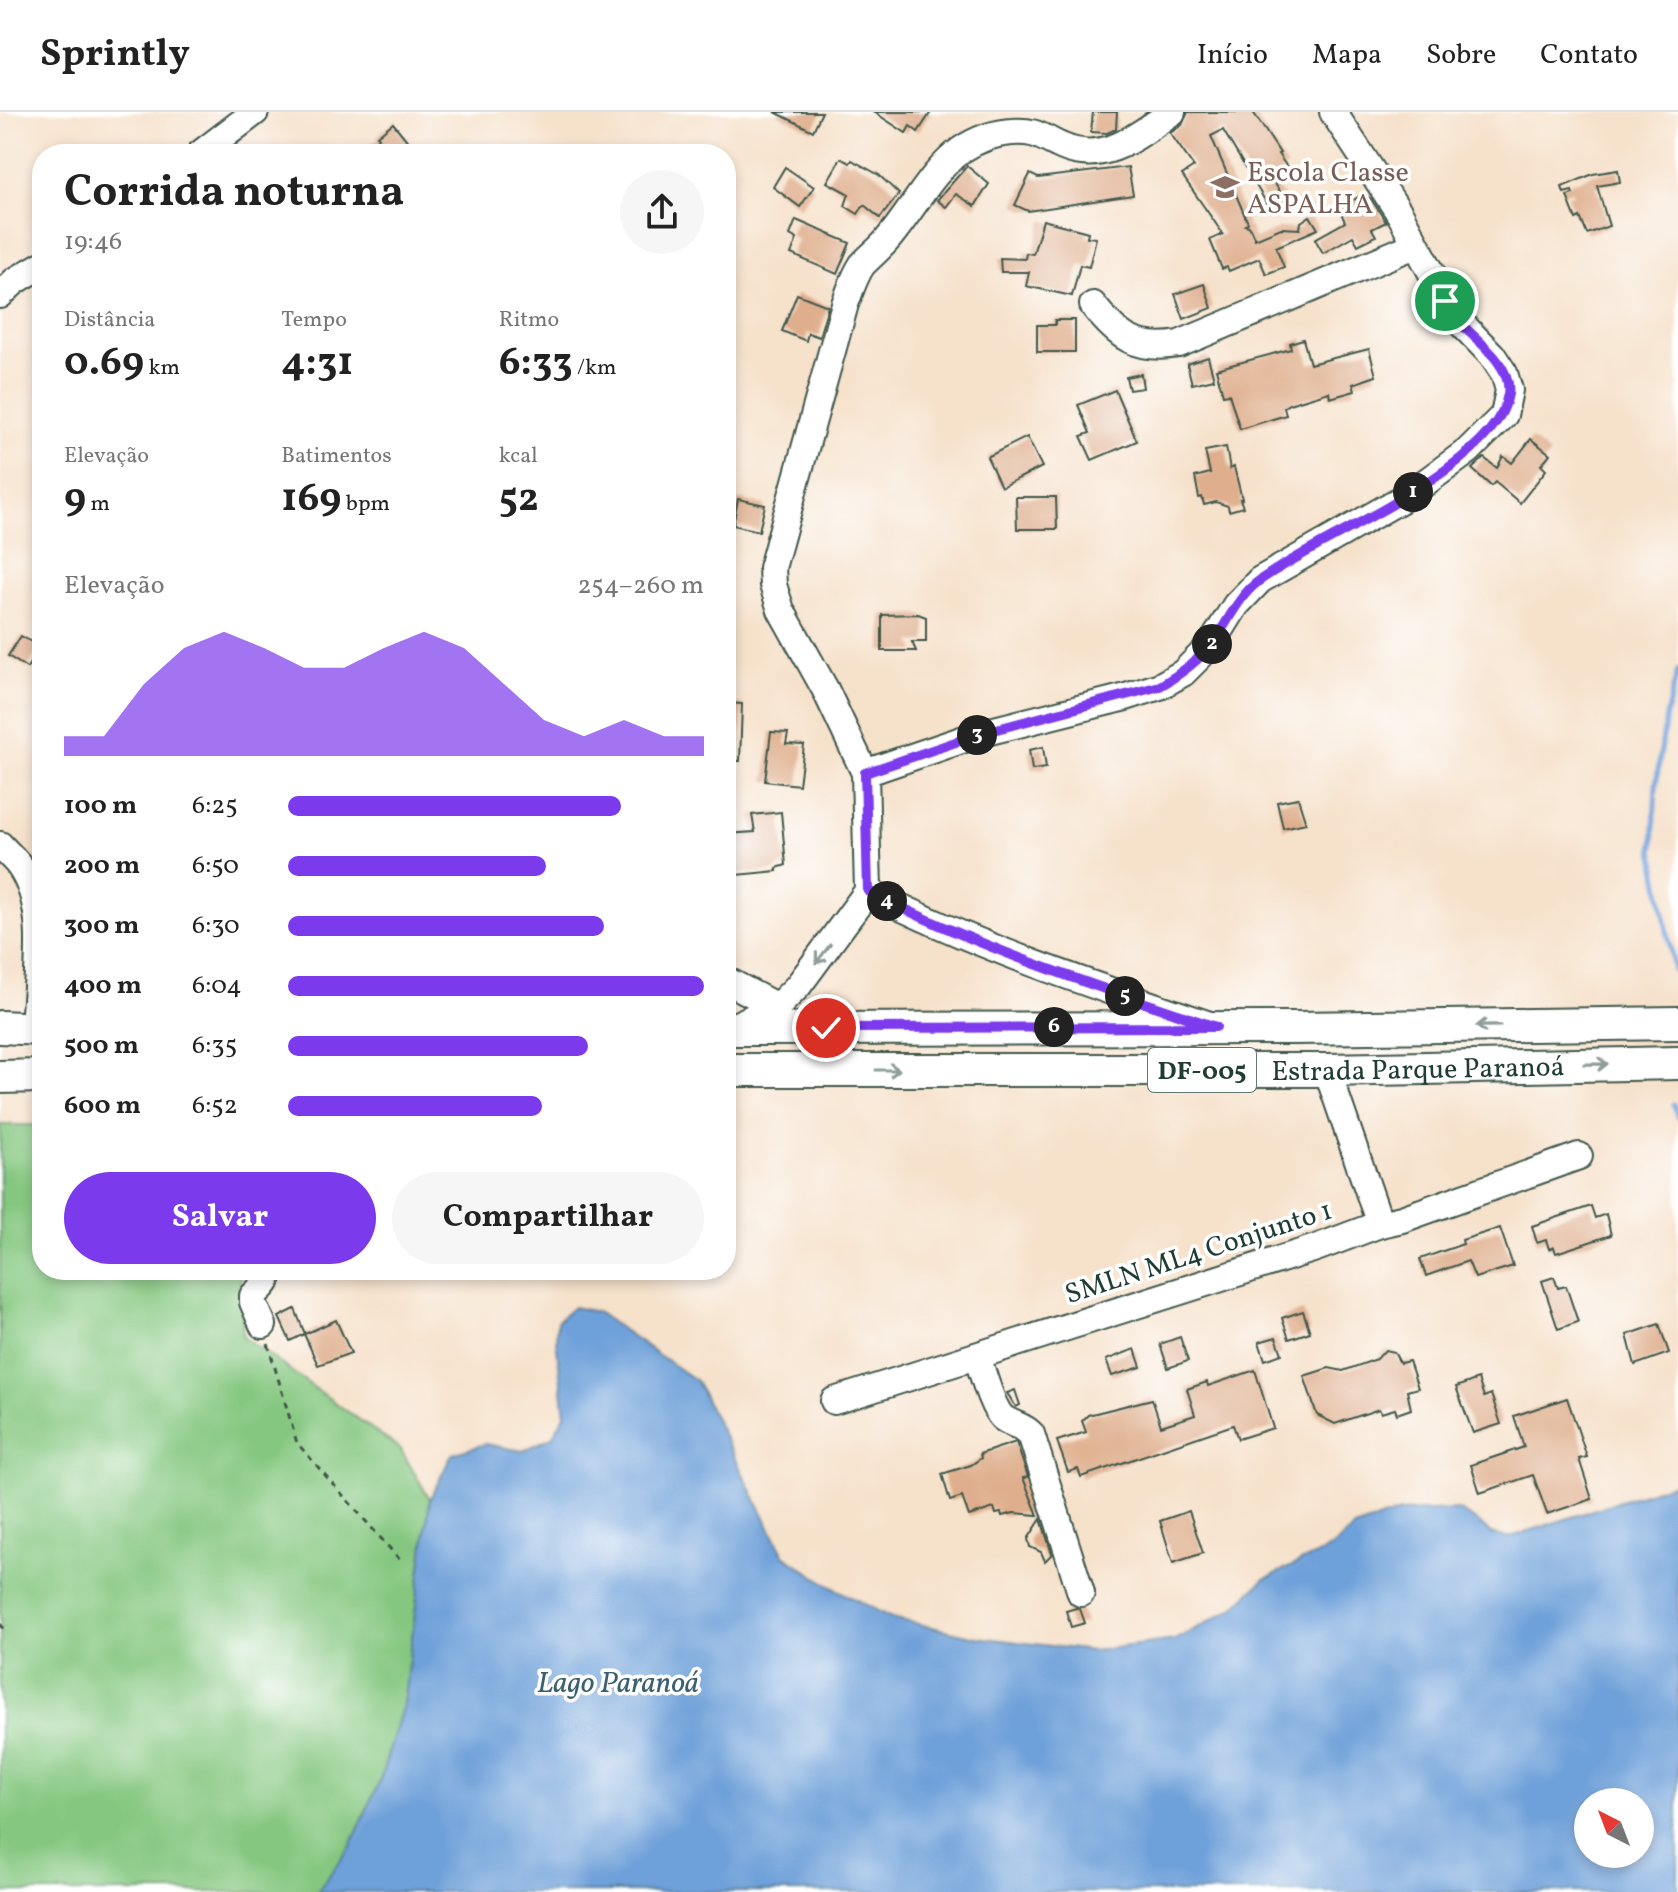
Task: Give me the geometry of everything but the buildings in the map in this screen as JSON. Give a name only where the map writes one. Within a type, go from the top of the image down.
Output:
[{"type":"main road","name":"Estrada Parque Paranoá","points":[[736,1029],[1678,1023]]},
{"type":"main road","points":[[0,1027],[32,1029]]},
{"type":"main road","name":"Estrada Parque Paranoá","points":[[736,1070],[1327,1070],[1678,1063]]},
{"type":"main road","points":[[0,1077],[32,1076]]},
{"type":"street","points":[[213,144],[255,112]]},
{"type":"street","points":[[736,1025],[777,1007],[808,974],[868,891],[865,773],[825,689],[781,610],[773,585],[772,568],[845,304],[855,278],[863,264],[887,241],[948,161],[963,149],[986,137],[1029,131],[1041,134],[1067,149],[1087,154],[1104,152],[1123,145],[1172,112]]},
{"type":"street","points":[[865,773],[982,733],[1160,686],[1183,673],[1211,645],[1236,605],[1260,580],[1407,496],[1482,439],[1504,415],[1509,390],[1504,373],[1492,355],[1456,318],[1400,214],[1333,112]]},
{"type":"street","points":[[1093,305],[1111,327],[1132,341],[1156,348],[1179,344],[1415,245]]},
{"type":"street","points":[[0,295],[32,271]]},
{"type":"street","points":[[0,845],[20,867],[32,894]]},
{"type":"street","points":[[868,891],[926,921],[1006,954],[1216,1027]]},
{"type":"street","points":[[736,985],[777,1007]]},
{"type":"street","points":[[1327,1070],[1380,1224]]},
{"type":"street","name":"SMLN ML4 Conjunto 1","points":[[834,1401],[1302,1253],[1579,1156]]},
{"type":"street","points":[[263,1325],[253,1296],[268,1280]]},
{"type":"street","points":[[977,1356],[998,1413],[1031,1434],[1081,1593]]},
{"type":"path","points":[[263,1325],[297,1443],[401,1561]]},
{"type":"path","points":[[0,1624],[7,1632]]},
{"type":"green space","points":[[0,1125],[32,1125],[32,1280],[240,1280],[243,1337],[400,1449],[430,1499],[403,1705],[380,1780],[351,1846],[317,1892],[0,1892]]},
{"type":"water","name":"Lago Paranoá","points":[[573,1307],[597,1312],[696,1381],[784,1555],[830,1586],[891,1618],[977,1637],[1092,1651],[1175,1640],[1234,1608],[1264,1579],[1331,1548],[1354,1528],[1400,1512],[1458,1510],[1491,1534],[1508,1538],[1678,1482],[1678,1892],[317,1892],[351,1846],[380,1780],[403,1705],[430,1499],[452,1454],[485,1444],[523,1451],[552,1437],[565,1415],[556,1340],[557,1321]]},
{"type":"waterway","points":[[1674,970],[1653,849],[1656,785],[1666,715],[1678,670]]},
{"type":"waterway","points":[[1673,1104],[1678,1117]]},
{"type":"place","name":"Escola Classe ASPALHA","points":[[1225,187]]},
{"type":"route","points":[[826,1028],[1216,1027],[1006,954],[926,921],[868,891],[865,773],[982,733],[1160,686],[1183,673],[1211,645],[1236,605],[1260,580],[1407,496],[1468,451],[1504,415],[1509,390],[1504,373],[1492,355],[1456,318],[1445,301]]}]
